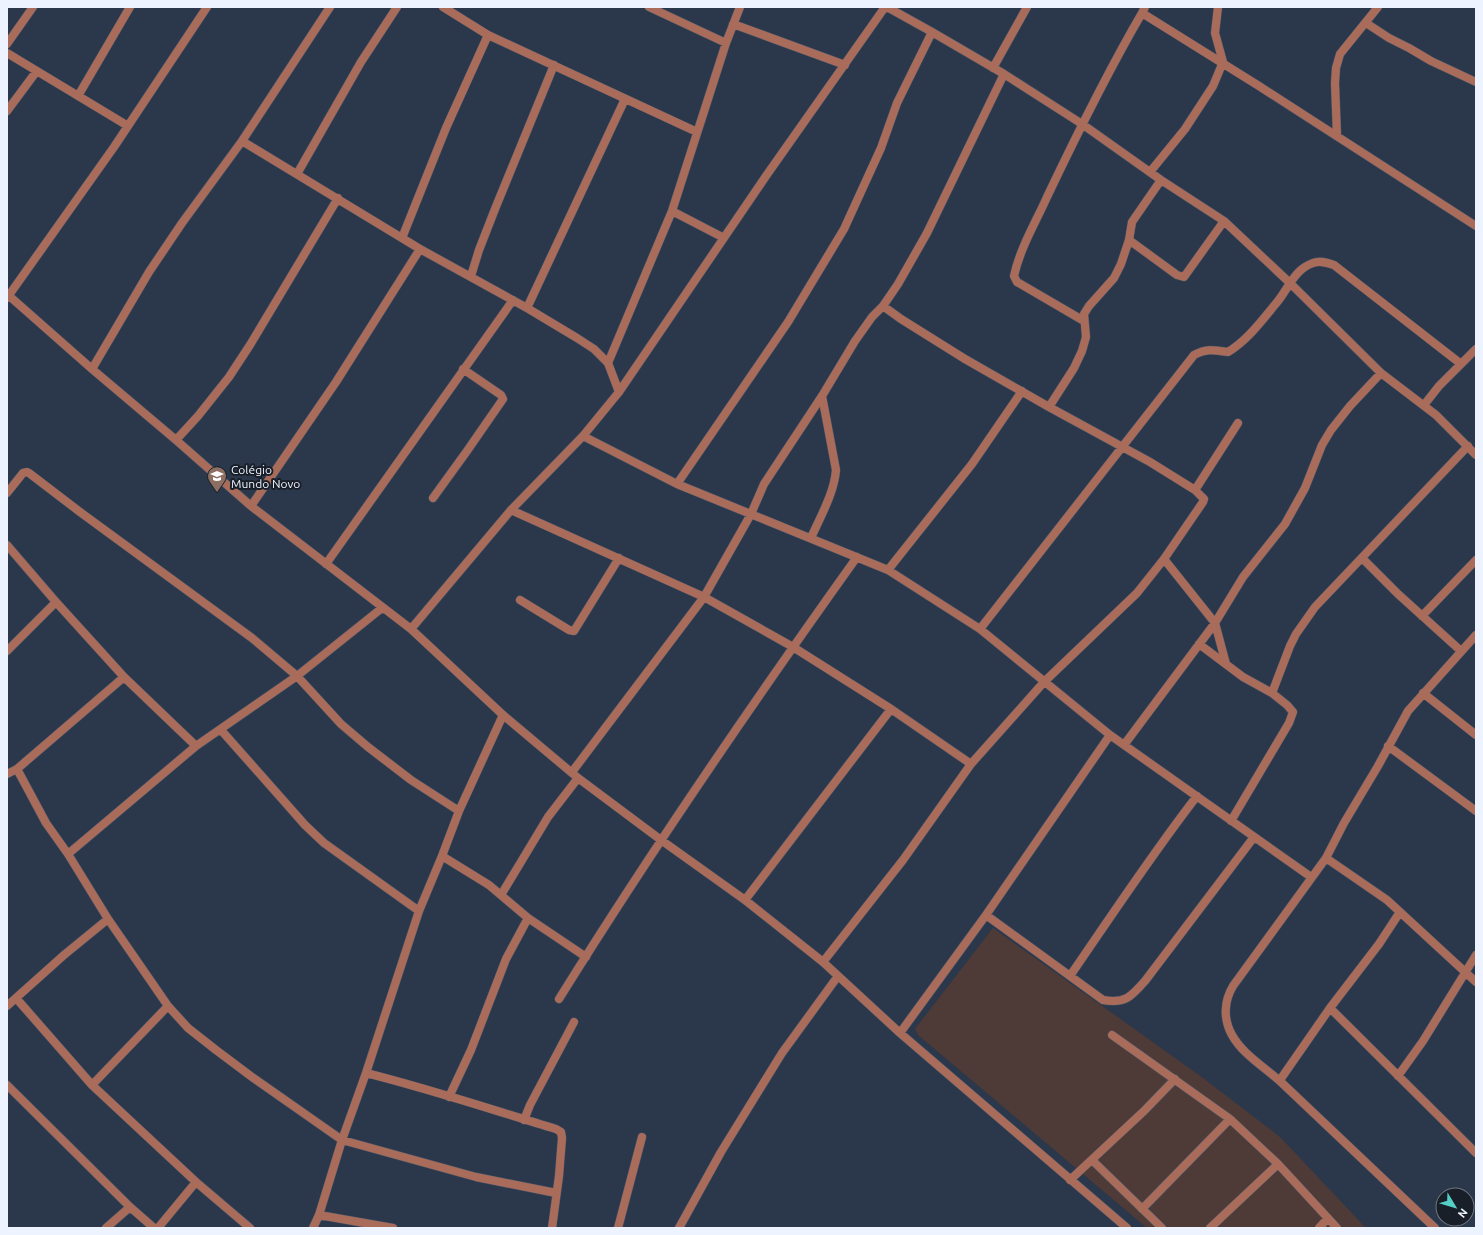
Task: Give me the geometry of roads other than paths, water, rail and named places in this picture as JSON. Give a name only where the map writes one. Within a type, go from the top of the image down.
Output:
[{"type":"street","points":[[7,44],[33,7]]},
{"type":"street","points":[[78,96],[130,7]]},
{"type":"street","points":[[207,7],[128,126],[8,296],[251,506],[411,629],[503,715],[575,775],[661,840],[745,900],[823,962],[900,1033],[1127,1228]]},
{"type":"street","points":[[92,369],[150,272],[182,223],[242,141],[330,7]]},
{"type":"street","points":[[296,174],[361,62],[397,7]]},
{"type":"street","points":[[443,7],[488,35],[697,132]]},
{"type":"street","points":[[649,7],[726,43]]},
{"type":"street","points":[[608,363],[672,211],[726,43],[740,7]]},
{"type":"street","points":[[411,629],[511,510],[583,436],[619,392],[766,176],[886,7],[1004,74],[1082,124],[1161,180],[1224,221],[1291,284],[1381,373],[1436,415],[1476,454]]},
{"type":"street","points":[[993,68],[1027,7]]},
{"type":"street","points":[[1150,172],[1185,129],[1213,86],[1222,62],[1214,33],[1218,7]]},
{"type":"street","points":[[1337,136],[1335,83],[1336,68],[1340,54],[1378,7]]},
{"type":"street","points":[[1084,321],[1017,282],[1014,276],[1024,246],[1082,124],[1110,67],[1143,10],[1476,226]]},
{"type":"street","points":[[1366,23],[1389,38],[1431,61],[1476,82]]},
{"type":"street","points":[[733,24],[845,65]]},
{"type":"street","points":[[677,484],[788,322],[844,229],[881,148],[897,103],[932,32]]},
{"type":"street","points":[[402,238],[446,128],[488,35]]},
{"type":"street","points":[[7,53],[36,72],[128,126]]},
{"type":"street","points":[[471,276],[479,250],[495,209],[554,65]]},
{"type":"street","points":[[7,111],[36,72]]},
{"type":"street","points":[[501,895],[575,775],[704,598],[751,514],[764,484],[822,396],[855,341],[872,317],[883,306],[898,284],[927,233],[1004,74]]},
{"type":"street","points":[[527,308],[625,99]]},
{"type":"street","points":[[242,141],[420,249],[527,308],[594,349],[608,363],[619,392]]},
{"type":"street","points":[[1049,407],[1074,368],[1082,351],[1086,337],[1084,314],[1089,306],[1114,278],[1130,240],[1132,222],[1161,180]]},
{"type":"street","points":[[176,440],[198,416],[229,377],[250,345],[338,198]]},
{"type":"street","points":[[672,211],[724,238]]},
{"type":"street","points":[[1130,240],[1177,275],[1184,277],[1224,221]]},
{"type":"street","points":[[251,506],[336,382],[420,249]]},
{"type":"street","points":[[980,629],[1194,356],[1202,350],[1212,349],[1228,352],[1238,346],[1278,301],[1291,284],[1296,274],[1314,262],[1334,264],[1461,364]]},
{"type":"street","points":[[326,564],[513,300]]},
{"type":"street","points":[[823,962],[903,860],[971,764],[1044,682],[1138,594],[1164,559],[1204,499],[1194,490],[1123,446],[1049,407],[966,359],[901,319],[883,306]]},
{"type":"street","points":[[1424,405],[1439,386],[1476,349]]},
{"type":"street","points":[[433,498],[503,399],[501,395],[463,369]]},
{"type":"street","points":[[1124,745],[1215,623],[1243,577],[1285,524],[1305,488],[1322,445],[1331,430],[1350,406],[1381,373]]},
{"type":"street","points":[[888,570],[972,464],[1022,391]]},
{"type":"street","points":[[811,538],[831,492],[835,481],[836,470],[822,396]]},
{"type":"street","points":[[1194,490],[1238,423]]},
{"type":"street","points":[[583,436],[677,484],[888,570],[980,629],[1110,735],[1311,878]]},
{"type":"street","points":[[1272,693],[1296,634],[1315,607],[1468,446]]},
{"type":"street","points":[[7,493],[23,474],[27,472],[29,473],[257,642],[297,676],[341,724],[368,748],[411,780],[458,811]]},
{"type":"street","points":[[511,510],[704,598],[793,647],[891,709],[971,764]]},
{"type":"street","points":[[7,545],[124,677],[196,746]]},
{"type":"street","points":[[560,999],[661,840],[793,647],[857,557]]},
{"type":"street","points":[[520,600],[569,630],[574,631],[619,558]]},
{"type":"street","points":[[1362,558],[1461,651]]},
{"type":"street","points":[[1164,559],[1215,623],[1226,664]]},
{"type":"street","points":[[1422,616],[1476,560]]},
{"type":"street","points":[[7,651],[56,602]]},
{"type":"street","points":[[68,854],[196,746],[222,730],[297,676],[382,608]]},
{"type":"street","points":[[1435,1228],[1280,1080],[1240,1047],[1232,1036],[1226,1023],[1225,1007],[1227,995],[1326,858],[1344,823],[1408,711],[1476,635]]},
{"type":"street","points":[[1199,644],[1243,677],[1272,693],[1293,712],[1289,723],[1232,821]]},
{"type":"street","points":[[7,774],[17,769],[124,677]]},
{"type":"street","points":[[1423,693],[1476,734]]},
{"type":"street","points":[[745,900],[891,709]]},
{"type":"street","points":[[313,1228],[319,1215],[342,1140],[366,1073],[419,911],[442,856],[458,811],[503,715]]},
{"type":"street","points":[[222,730],[305,825],[324,843],[419,911]]},
{"type":"street","points":[[900,1033],[986,915],[1110,735]]},
{"type":"street","points":[[1388,746],[1476,811]]},
{"type":"street","points":[[17,769],[46,823],[68,854],[108,919],[168,1006],[188,1028],[252,1077],[342,1140],[476,1177],[556,1193]]},
{"type":"street","points":[[1070,976],[1144,866],[1197,796]]},
{"type":"street","points":[[986,915],[1103,1000],[1112,1002],[1121,1001],[1132,996],[1149,976],[1254,837]]},
{"type":"street","points":[[442,856],[489,885],[528,918],[586,957]]},
{"type":"street","points":[[1326,858],[1370,887],[1400,912],[1476,982]]},
{"type":"street","points":[[1280,1080],[1330,1008],[1379,944],[1400,912]]},
{"type":"street","points":[[449,1096],[471,1050],[506,959],[528,918]]},
{"type":"street","points":[[7,1006],[64,955],[108,919]]},
{"type":"street","points":[[1398,1076],[1429,1031],[1476,956]]},
{"type":"street","points":[[679,1228],[721,1152],[782,1053],[838,976]]},
{"type":"street","points":[[16,998],[92,1085],[196,1182],[250,1228]]},
{"type":"street","points":[[92,1085],[168,1006]]},
{"type":"street","points":[[1330,1008],[1476,1153]]},
{"type":"street","points":[[524,1120],[530,1105],[574,1022]]},
{"type":"street","points":[[1112,1035],[1230,1119],[1278,1164],[1338,1228]]},
{"type":"street","points":[[366,1073],[449,1096],[556,1129],[561,1132],[562,1138],[559,1176],[552,1228]]},
{"type":"street","points":[[1070,1180],[1144,1111],[1175,1079]]},
{"type":"street","points":[[7,1085],[130,1208],[154,1228]]},
{"type":"street","points":[[1142,1209],[1230,1119]]},
{"type":"street","points":[[618,1228],[642,1137]]},
{"type":"street","points":[[1092,1160],[1162,1228]]},
{"type":"street","points":[[1210,1228],[1278,1164]]},
{"type":"street","points":[[158,1228],[196,1182]]},
{"type":"street","points":[[106,1228],[130,1208]]},
{"type":"street","points":[[319,1215],[393,1228]]},
{"type":"street","points":[[1319,1228],[1328,1218]]},
{"type":"place","name":"Colégio Mundo Novo","points":[[217,493]]}]
